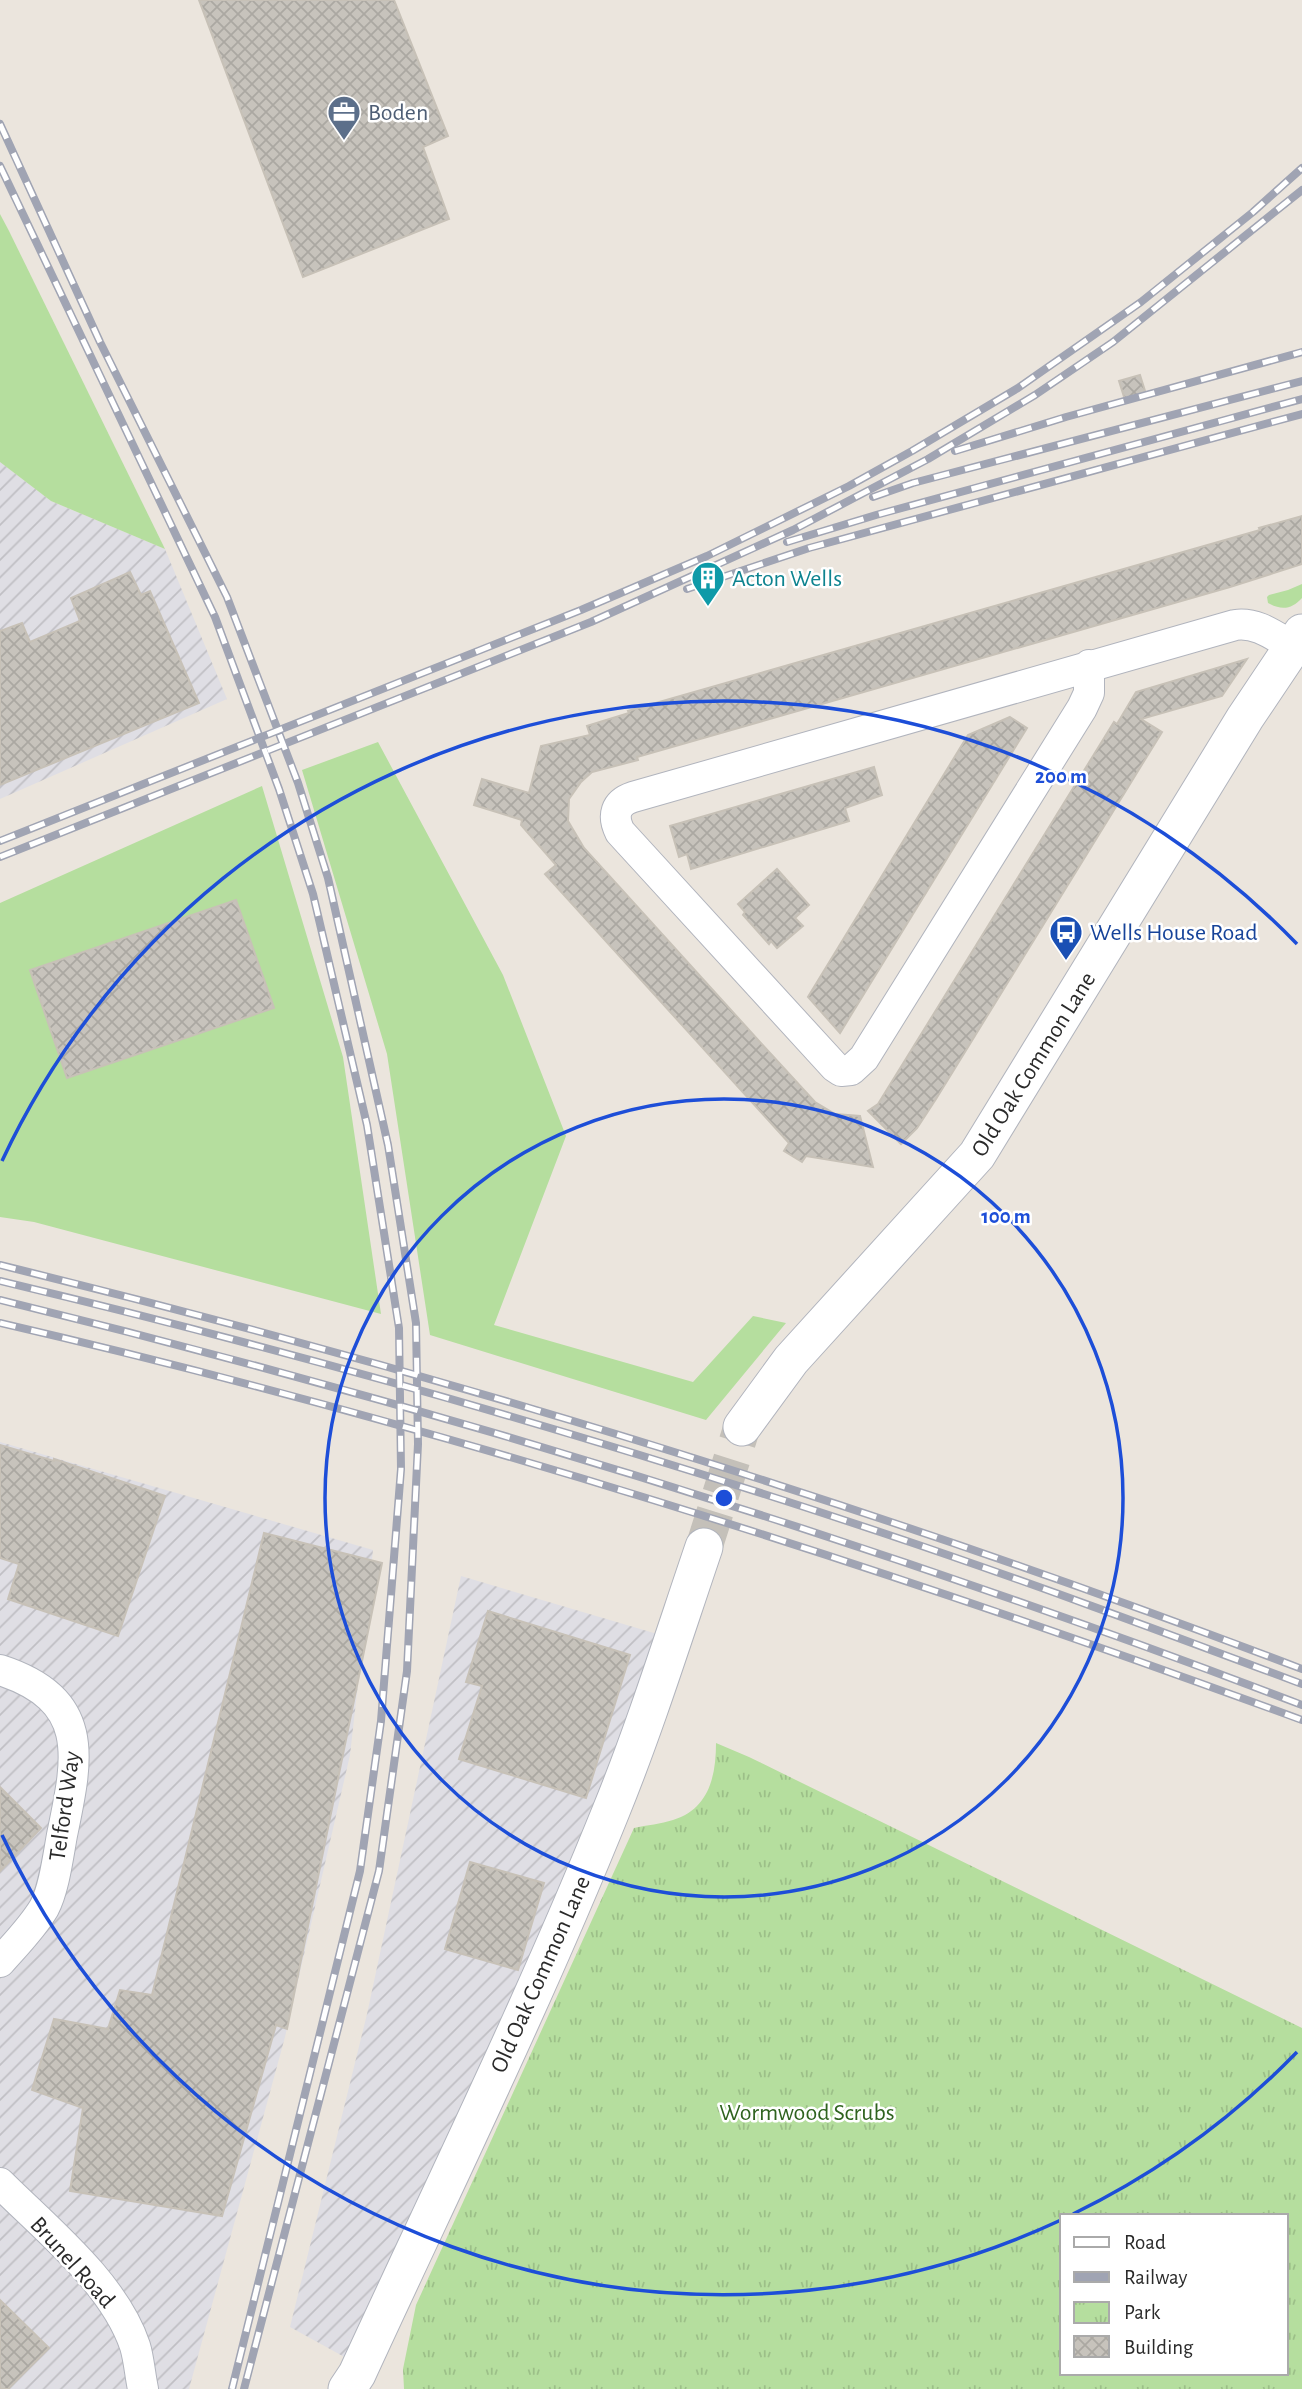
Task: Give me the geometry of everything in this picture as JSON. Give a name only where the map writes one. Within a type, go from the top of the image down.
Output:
[{"type":"street","points":[[1089,665],[1089,693],[1082,708],[864,1058],[851,1070],[841,1071],[835,1067],[620,832],[616,824],[618,806],[633,797],[1089,665],[1248,623],[1297,639]]},
{"type":"street","name":"Old Oak Common Lane","points":[[742,1427],[792,1360],[977,1155],[1297,639]]},
{"type":"street","name":"Old Oak Common Lane","points":[[353,2384],[437,2205],[603,1830],[644,1724],[704,1547]]},
{"type":"street","name":"Telford Way","points":[[0,1670],[39,1688],[61,1710],[74,1735],[75,1759],[66,1820],[45,1906],[0,1962]]},
{"type":"street","name":"Brunel Road","points":[[0,2183],[81,2264],[118,2311],[135,2346],[143,2389]]},
{"type":"shaded area","points":[[0,462],[51,501],[165,549],[227,699],[0,799]]},
{"type":"shaded area","points":[[0,1442],[373,1550],[350,1755],[285,2037],[189,2389],[0,2389]]},
{"type":"shaded area","points":[[461,1576],[664,1636],[569,1896],[348,2359],[290,2327],[367,2014]]},
{"type":"green space","points":[[0,214],[165,549],[51,501],[0,462]]},
{"type":"green space","points":[[1302,584],[1302,598],[1294,605],[1282,608],[1268,603],[1269,595]]},
{"type":"green space","points":[[378,742],[503,975],[566,1136],[494,1325],[693,1382],[753,1316],[786,1323],[706,1420],[430,1335],[387,1054],[302,770]]},
{"type":"green space","points":[[262,786],[343,1057],[381,1314],[34,1222],[0,1217],[0,903]]},
{"type":"green space","name":"Wormwood Scrubs","points":[[716,1743],[1302,2028],[1302,2389],[404,2389],[403,2369],[416,2305],[634,1828],[664,1823],[695,1808],[708,1790]]},
{"type":"building","name":"Boden","points":[[199,0],[394,0],[448,136],[423,147],[449,219],[303,277]]},
{"type":"building","points":[[1140,375],[1146,394],[1125,400],[1119,381]]},
{"type":"building","points":[[1302,516],[1302,564],[637,757],[638,760],[592,772],[569,799],[568,821],[584,848],[770,1053],[815,1102],[835,1114],[860,1116],[873,1167],[806,1156],[802,1162],[784,1151],[789,1143],[545,874],[556,865],[521,825],[522,820],[474,805],[482,779],[529,793],[541,746],[590,735],[587,726],[629,713],[628,711]]},
{"type":"building","points":[[130,572],[141,595],[150,591],[199,703],[0,785],[0,631],[22,623],[30,642],[80,621],[71,598]]},
{"type":"building","points":[[1247,659],[1222,696],[1141,719],[1162,732],[936,1099],[917,1128],[901,1144],[868,1111],[878,1104],[1114,722],[1117,724],[1136,692]]},
{"type":"building","points":[[1010,717],[1027,728],[840,1033],[808,997],[968,735]]},
{"type":"building","points":[[874,767],[882,795],[845,808],[849,821],[691,869],[687,854],[679,857],[670,826]]},
{"type":"building","points":[[777,869],[809,905],[795,918],[803,926],[777,948],[771,941],[769,944],[743,915],[745,912],[738,904]]},
{"type":"building","points":[[236,900],[274,1008],[67,1078],[30,970]]},
{"type":"building","points":[[0,1445],[54,1459],[165,1496],[118,1636],[8,1599],[19,1564],[0,1558]]},
{"type":"building","points":[[264,1533],[382,1563],[287,2029],[276,2025],[222,2216],[70,2191],[83,2108],[32,2090],[54,2019],[108,2029],[120,1990],[152,1995]]},
{"type":"building","points":[[488,1611],[630,1655],[586,1798],[459,1759],[482,1686],[466,1682]]},
{"type":"building","points":[[0,1787],[41,1828],[0,1871]]},
{"type":"building","points":[[470,1862],[544,1883],[518,1970],[445,1949]]},
{"type":"building","points":[[0,2300],[49,2348],[8,2389],[0,2389]]},
{"type":"tunnel","points":[[704,1547],[742,1427]]},
{"type":"railway","points":[[0,124],[100,342],[227,597],[298,783],[328,878],[388,1145],[416,1323],[418,1444],[407,1671],[379,1871],[244,2389]]},
{"type":"railway","points":[[0,166],[215,617],[279,789],[313,894],[367,1125],[399,1328],[401,1469],[381,1721],[360,1871],[232,2389]]},
{"type":"railway","points":[[0,841],[581,610],[707,556],[849,486],[1018,388],[1141,302],[1253,212],[1302,168]]},
{"type":"railway","points":[[0,857],[591,622],[793,530],[928,459],[1035,395],[1113,342],[1302,190]]},
{"type":"railway","points":[[955,451],[1066,417],[1302,352]]},
{"type":"railway","points":[[873,497],[913,483],[1302,381]]},
{"type":"railway","points":[[787,542],[876,515],[1302,399]]},
{"type":"railway","points":[[687,589],[809,548],[1302,414]]},
{"type":"railway","points":[[0,1265],[330,1351],[657,1447],[820,1498],[981,1553],[1302,1669]]},
{"type":"railway","points":[[0,1281],[333,1366],[554,1429],[774,1497],[988,1569],[1302,1684]]},
{"type":"railway","points":[[0,1300],[330,1386],[657,1482],[981,1589],[1302,1705]]},
{"type":"railway","points":[[0,1323],[330,1406],[657,1501],[981,1606],[1302,1720]]},
{"type":"place","name":"Boden","points":[[344,142]]},
{"type":"place","name":"Acton Wells","points":[[708,608]]},
{"type":"place","name":"Wells House Road","points":[[1066,962]]}]
